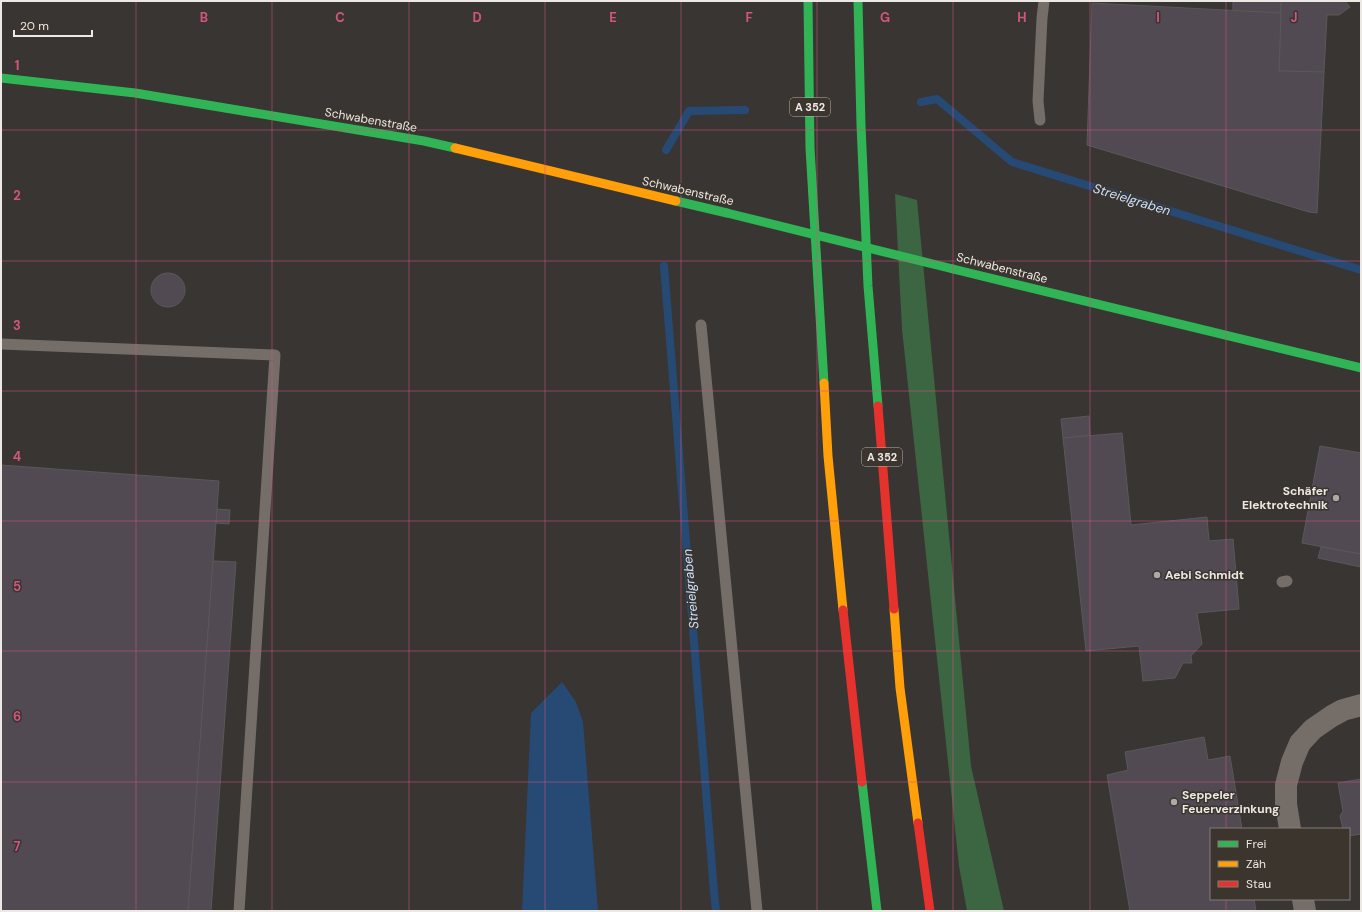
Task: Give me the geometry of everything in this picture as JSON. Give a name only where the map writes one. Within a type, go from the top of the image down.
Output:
[{"type":"main road","name":"A 352","points":[[808,1],[810,148],[828,456],[852,698],[878,911]]},
{"type":"main road","name":"A 352","points":[[858,1],[861,125],[869,302],[900,688],[930,911]]},
{"type":"main road","name":"Schwabenstraße","points":[[1,78],[135,93],[424,141],[727,213],[1361,368]]},
{"type":"street","points":[[1290,828],[1286,804],[1286,785],[1292,762],[1300,743],[1314,729],[1332,716],[1343,710],[1361,706]]},
{"type":"street","points":[[1303,900],[1305,911]]},
{"type":"lane","points":[[1040,120],[1038,102],[1044,1]]},
{"type":"lane","points":[[701,325],[757,911]]},
{"type":"lane","points":[[1,344],[276,355],[239,911]]},
{"type":"green space","points":[[895,194],[917,200],[971,766],[1004,911],[967,911],[959,866],[902,329]]},
{"type":"water","points":[[562,682],[576,702],[583,722],[598,911],[522,911],[531,713]]},
{"type":"building","points":[[1233,1],[1281,1],[1281,13],[1233,11]]},
{"type":"building","points":[[1281,1],[1345,1],[1350,7],[1339,15],[1327,15],[1324,72],[1279,71]]},
{"type":"building","points":[[1092,3],[1281,13],[1279,71],[1324,72],[1317,213],[1309,212],[1087,145]]},
{"type":"building","points":[[168,273],[180,278],[185,290],[180,302],[168,307],[156,302],[151,290],[156,278]]},
{"type":"building","points":[[1089,416],[1090,435],[1063,438],[1061,419]]},
{"type":"building","name":"Aebi Schmidt","points":[[1122,433],[1131,525],[1207,517],[1209,541],[1233,539],[1239,609],[1197,613],[1202,644],[1191,656],[1192,663],[1183,663],[1175,678],[1143,681],[1139,646],[1086,651],[1063,438]]},
{"type":"building","name":"Schäfer Elektrotechnik","points":[[1320,446],[1361,453],[1361,554],[1302,543]]},
{"type":"building","points":[[1,465],[219,481],[188,911],[1,911]]},
{"type":"building","points":[[217,509],[230,510],[229,524],[216,523]]},
{"type":"building","points":[[1321,547],[1361,554],[1361,567],[1318,558]]},
{"type":"building","points":[[213,561],[236,562],[211,911],[188,911]]},
{"type":"building","name":"Seppeler Feuerverzinkung","points":[[1204,737],[1208,760],[1230,756],[1242,828],[1210,828],[1210,900],[1254,900],[1256,911],[1130,911],[1107,775],[1128,770],[1125,752]]},
{"type":"building","points":[[1361,779],[1361,834],[1350,836],[1350,828],[1343,828],[1340,816],[1343,811],[1338,783]]},
{"type":"waterway","name":"Streielgraben","points":[[921,102],[937,99],[1012,162],[1361,270]]},
{"type":"waterway","name":"Streielgraben","points":[[666,150],[689,111],[745,110]]},
{"type":"waterway","name":"Streielgraben","points":[[664,266],[716,911]]},
{"type":"traffic: fast","points":[[808,1],[810,148],[824,383]]},
{"type":"traffic: fast","points":[[858,1],[861,125],[868,286],[878,406]]},
{"type":"traffic: fast","points":[[1,78],[135,93],[424,141],[455,148]]},
{"type":"traffic: fast","points":[[676,201],[727,213]]},
{"type":"traffic: fast","points":[[727,213],[953,269]]},
{"type":"traffic: fast","points":[[953,269],[1361,368]]},
{"type":"traffic: fast","points":[[862,782],[877,911]]},
{"type":"traffic: slow","points":[[455,148],[676,201]]},
{"type":"traffic: slow","points":[[824,383],[828,456],[843,610]]},
{"type":"traffic: slow","points":[[894,609],[900,688],[918,823]]},
{"type":"traffic: jam","points":[[878,406],[894,609]]},
{"type":"traffic: jam","points":[[843,610],[862,782]]},
{"type":"traffic: jam","points":[[918,823],[930,911]]},
{"type":"place","name":"Schäfer Elektrotechnik","points":[[1336,498]]},
{"type":"place","name":"Aebi Schmidt","points":[[1157,575]]},
{"type":"place","name":"Seppeler Feuerverzinkung","points":[[1174,802]]}]
